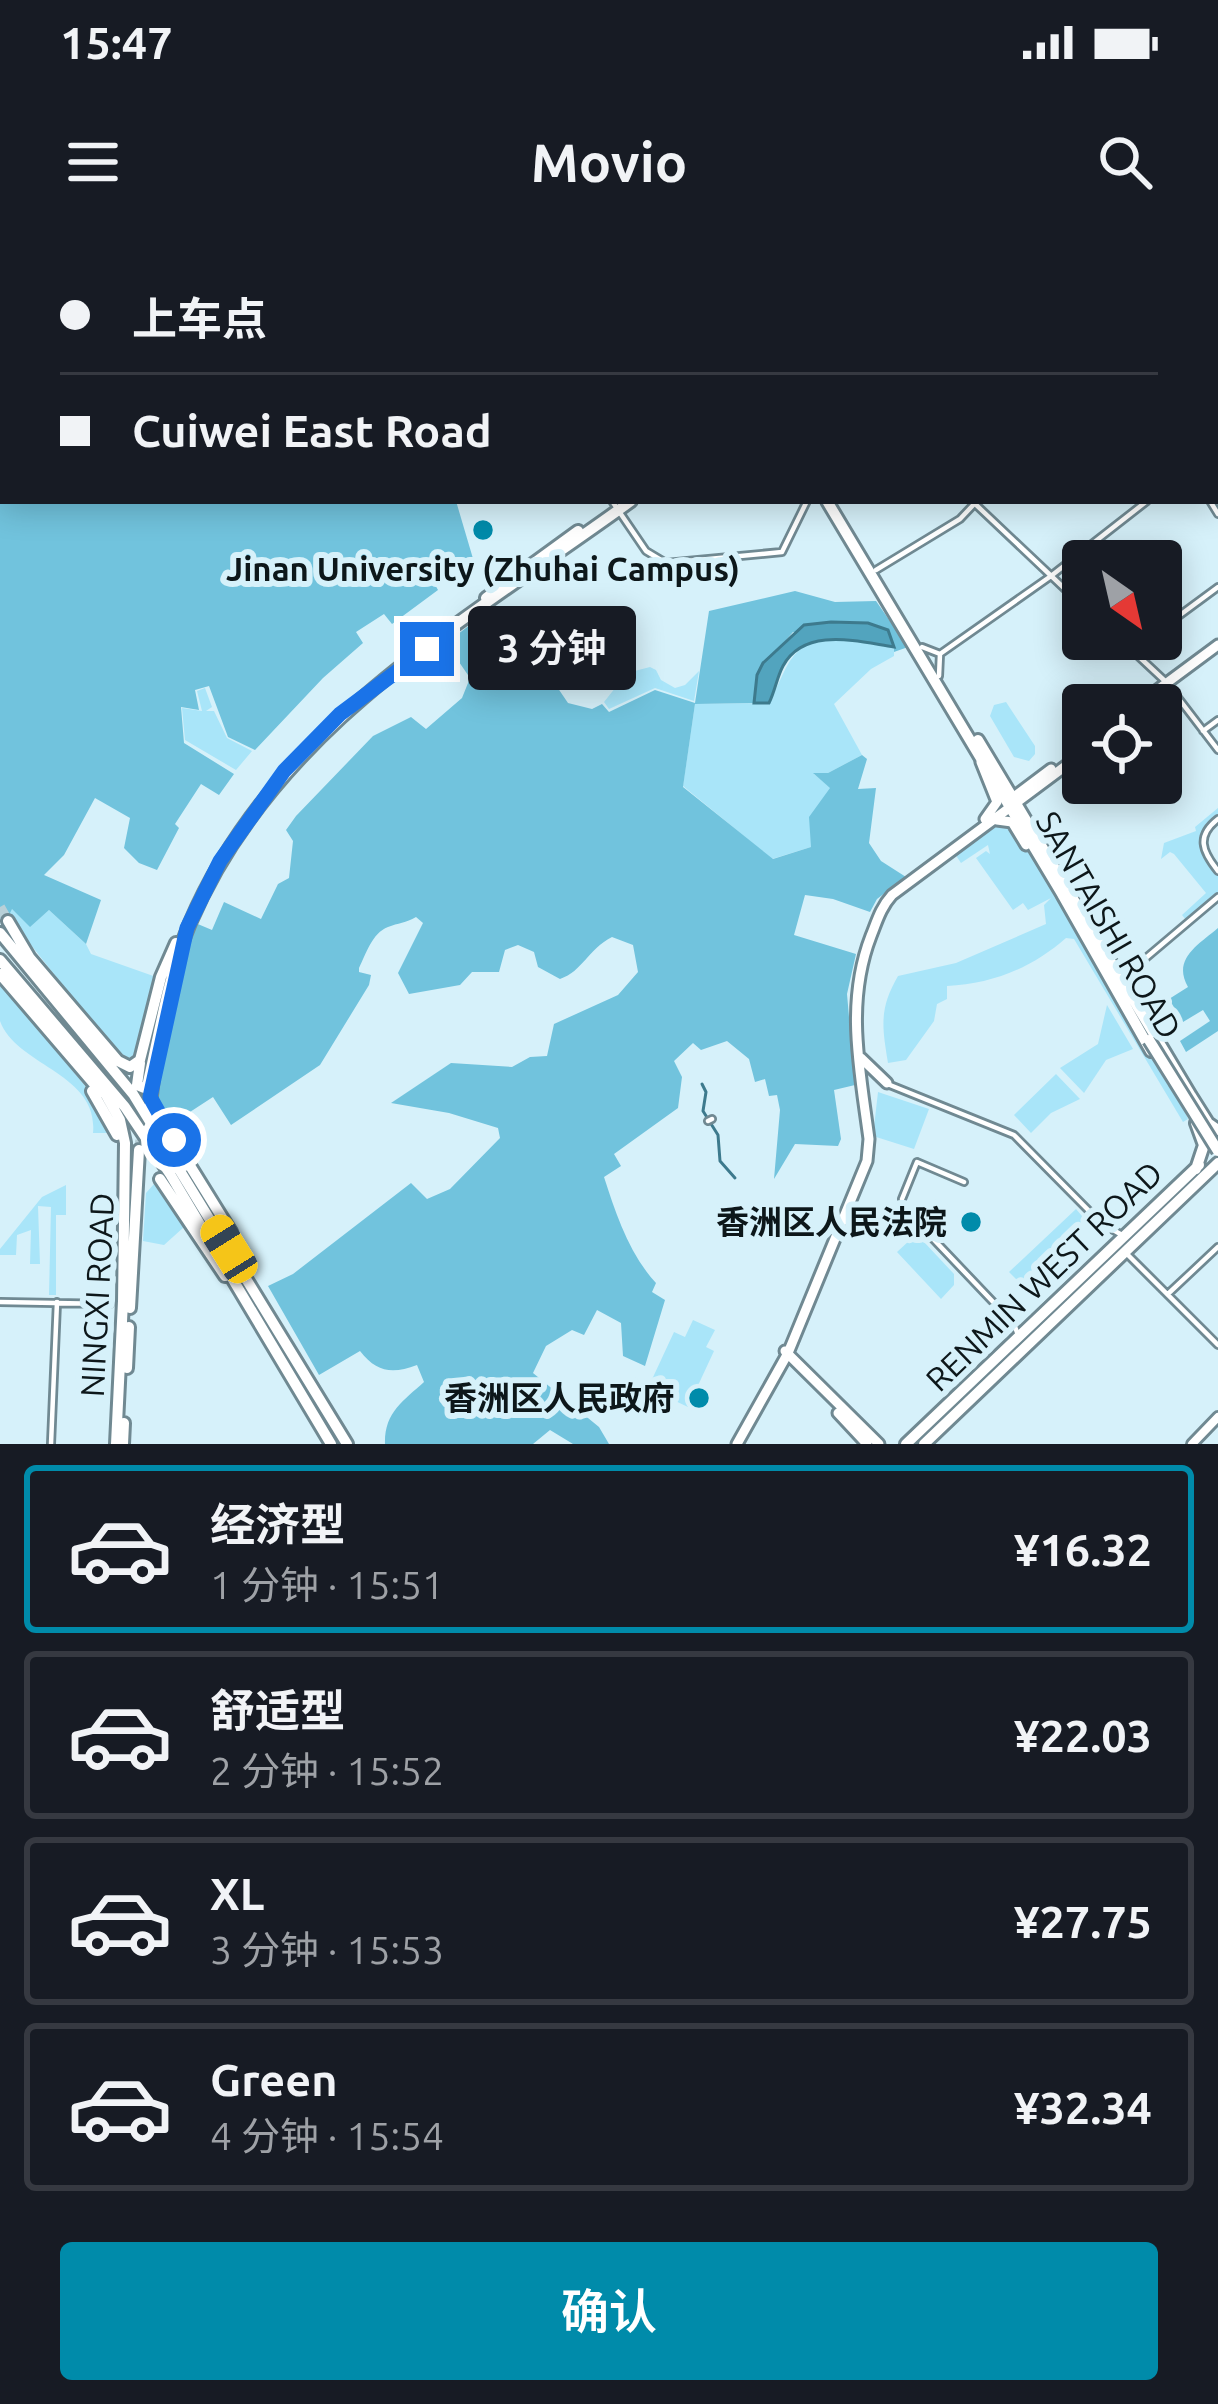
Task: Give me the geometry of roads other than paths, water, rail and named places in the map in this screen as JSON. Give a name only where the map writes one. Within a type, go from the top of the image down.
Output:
[{"type":"main road","name":"SANTAISHI ROAD","points":[[833,504],[983,755]]},
{"type":"main road","name":"SANTAISHI ROAD","points":[[833,504],[1208,1127]]},
{"type":"main road","points":[[148,1086],[136,1084],[136,1064],[161,977],[195,903],[263,798],[340,714],[616,505]]},
{"type":"main road","points":[[1170,684],[1218,649]]},
{"type":"main road","points":[[983,755],[1009,782],[1036,784]]},
{"type":"main road","points":[[983,755],[997,802],[986,818]]},
{"type":"main road","points":[[783,1356],[863,1159],[857,981],[880,911],[892,896],[1062,765]]},
{"type":"main road","points":[[1036,784],[1026,811],[1051,869]]},
{"type":"main road","points":[[737,1444],[783,1356],[867,1161],[869,1138],[850,993],[878,910],[889,893],[1011,803]]},
{"type":"main road","points":[[976,832],[1008,819],[1051,869]]},
{"type":"main road","name":"SANTAISHI ROAD","points":[[1051,869],[1121,979],[1142,1023]]},
{"type":"main road","points":[[195,903],[148,1086],[231,1232],[248,1278]]},
{"type":"main road","points":[[8,921],[68,1012],[121,1067],[136,1064]]},
{"type":"main road","points":[[0,933],[134,1094],[347,1444]]},
{"type":"main road","points":[[176,943],[148,1086],[150,1106],[226,1232]]},
{"type":"main road","points":[[29,957],[119,1063],[136,1064]]},
{"type":"main road","points":[[0,960],[121,1111],[132,1149],[122,1297]]},
{"type":"main road","points":[[0,974],[37,1007],[57,1048],[100,1101],[117,1135]]},
{"type":"main road","points":[[50,1023],[121,1111],[206,1244]]},
{"type":"main road","points":[[1142,1023],[1218,1148]]},
{"type":"main road","points":[[99,1045],[178,1155]]},
{"type":"main road","points":[[859,1055],[884,1082]]},
{"type":"main road","points":[[863,1094],[869,1085],[884,1082]]},
{"type":"main road","points":[[1208,1127],[1199,1173],[1218,1168]]},
{"type":"main road","points":[[122,1297],[140,1190],[141,1147],[134,1144],[132,1149]]},
{"type":"main road","name":"RENMIN WEST ROAD","points":[[924,1444],[1199,1173],[1218,1148]]},
{"type":"main road","name":"NINGXI ROAD","points":[[119,1441],[132,1149]]},
{"type":"main road","points":[[140,1190],[146,1180],[163,1173]]},
{"type":"main road","points":[[163,1173],[208,1255],[252,1312],[331,1444]]},
{"type":"main road","name":"RENMIN WEST ROAD","points":[[906,1444],[1113,1255]]},
{"type":"main road","points":[[783,1356],[867,1444]]},
{"type":"main road","points":[[783,1356],[879,1444]]},
{"type":"street","points":[[616,505],[646,551],[675,565],[782,552],[806,504]]},
{"type":"street","points":[[876,570],[941,532],[973,504]]},
{"type":"street","points":[[977,504],[1062,586]]},
{"type":"street","points":[[940,654],[1052,576],[1143,504]]},
{"type":"street","points":[[1182,614],[1218,587]]},
{"type":"street","points":[[922,647],[940,654]]},
{"type":"street","points":[[939,676],[940,654]]},
{"type":"street","points":[[1143,660],[1168,684]]},
{"type":"street","points":[[1182,703],[1218,750]]},
{"type":"street","points":[[1203,731],[1218,721]]},
{"type":"street","points":[[1218,819],[1207,828],[1202,844],[1218,871]]},
{"type":"street","points":[[1121,979],[1218,897]]},
{"type":"street","points":[[859,1073],[1014,1135],[1101,1223],[1115,1234],[1134,1235],[1135,1258]]},
{"type":"street","points":[[902,1199],[917,1162],[964,1181]]},
{"type":"street","points":[[1101,1223],[1113,1255],[1135,1258],[1218,1345]]},
{"type":"street","points":[[919,1224],[1014,1324],[1022,1328],[1034,1324]]},
{"type":"street","points":[[1169,1293],[1218,1246]]},
{"type":"street","points":[[0,1301],[122,1297]]},
{"type":"street","points":[[51,1444],[56,1302]]},
{"type":"street","points":[[1014,1324],[1016,1341]]},
{"type":"street","points":[[1192,1444],[1218,1417]]},
{"type":"waterway","points":[[702,1084],[706,1092],[703,1111],[718,1135],[720,1161],[735,1178]]},
{"type":"tunnel","points":[[0,907],[8,921]]},
{"type":"tunnel","points":[[139,1150],[147,1088]]},
{"type":"place","name":"Jinan University (Zhuhai Campus)","points":[[483,530]]},
{"type":"place","name":"香洲区人民法院","points":[[971,1222]]},
{"type":"place","name":"香洲区人民政府","points":[[699,1398]]}]
